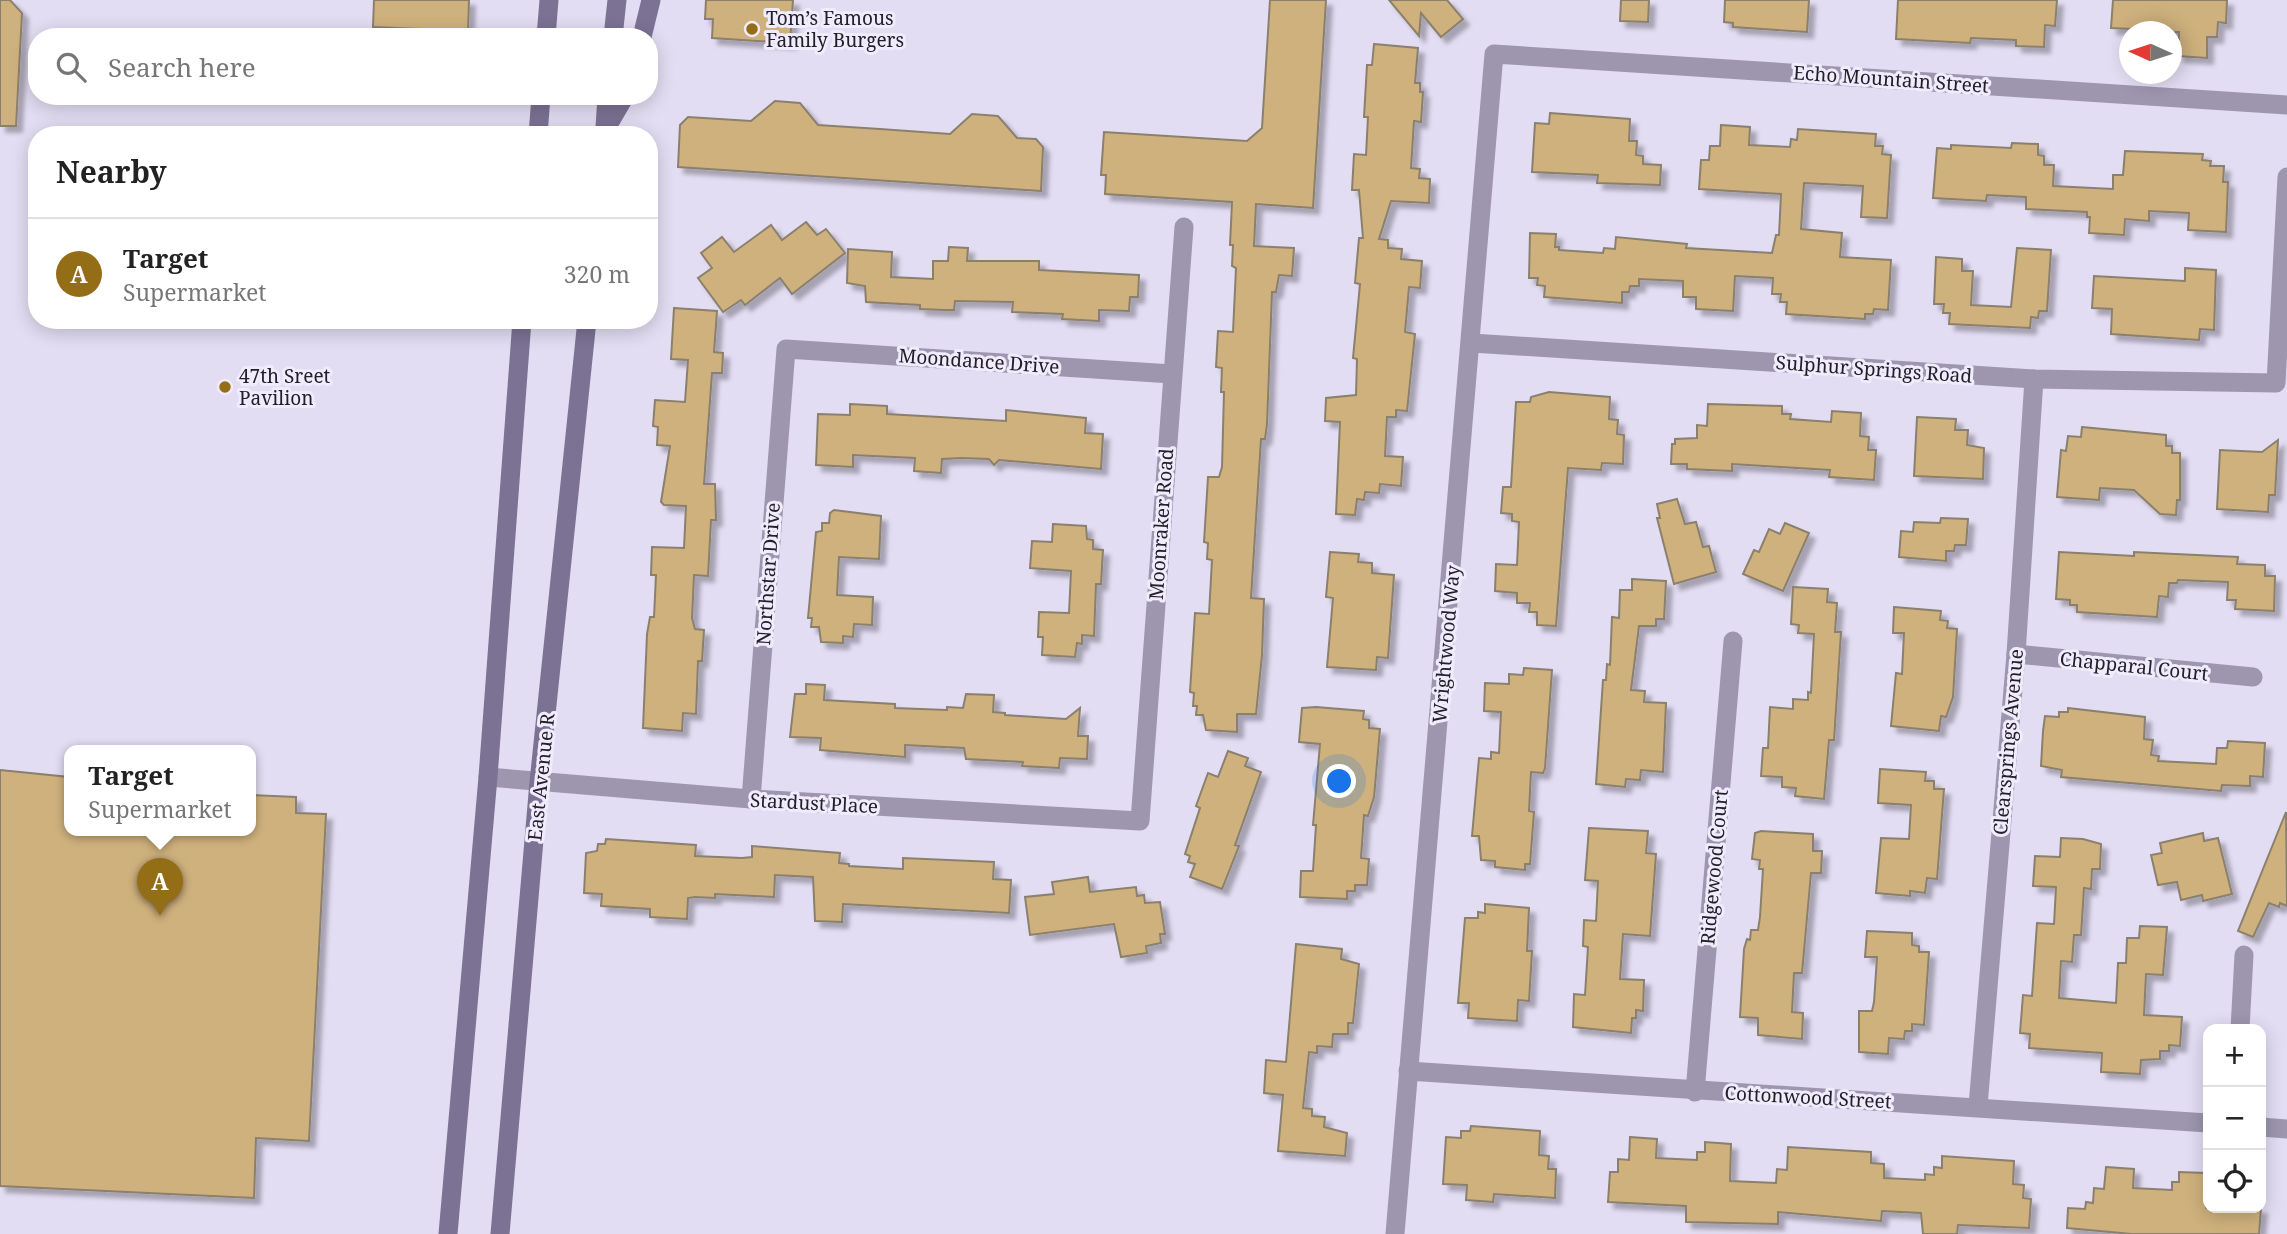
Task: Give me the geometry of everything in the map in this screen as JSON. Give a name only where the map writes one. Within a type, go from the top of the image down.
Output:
[{"type":"main road","points":[[547,28],[549,0]]},
{"type":"main road","points":[[614,28],[617,0]]},
{"type":"main road","points":[[644,28],[650,0]]},
{"type":"main road","points":[[539,126],[540,105]]},
{"type":"main road","points":[[605,126],[606,105]]},
{"type":"main road","points":[[608,126],[620,105]]},
{"type":"main road","points":[[448,1234],[488,777],[521,329]]},
{"type":"main road","name":"East Avenue R","points":[[500,1234],[540,782],[586,329]]},
{"type":"street","name":"Echo Mountain Street","points":[[1494,54],[2287,105]]},
{"type":"street","name":"Wrightwood Way","points":[[1395,1234],[1472,343],[1494,54]]},
{"type":"street","name":"Sulphur Springs Road","points":[[1472,343],[2034,379],[2276,383],[2287,177]]},
{"type":"street","name":"Moonraker Road","points":[[1140,821],[1184,228]]},
{"type":"street","name":"Moondance Drive","points":[[786,349],[1172,374]]},
{"type":"street","name":"Northstar Drive","points":[[751,799],[786,349]]},
{"type":"street","name":"Clearsprings Avenue","points":[[1978,1106],[2016,654],[2034,379]]},
{"type":"street","name":"Ridgewood Court","points":[[1695,1092],[1732,641]]},
{"type":"street","name":"Chapparal Court","points":[[2016,654],[2253,677]]},
{"type":"street","name":"Stardust Place","points":[[488,777],[751,799],[1140,821]]},
{"type":"street","points":[[2240,1024],[2244,955]]},
{"type":"street","name":"Cottonwood Street","points":[[1408,1071],[1695,1092],[1978,1106],[2203,1123]]},
{"type":"street","points":[[2266,1127],[2287,1129]]},
{"type":"building","points":[[0,0],[10,0],[22,13],[16,126],[0,126]]},
{"type":"building","points":[[374,0],[469,0],[468,28],[373,27]]},
{"type":"building","name":"Tom’s Famous Family Burgers","points":[[706,0],[793,0],[790,43],[712,38],[713,19],[705,19]]},
{"type":"building","points":[[1270,0],[1326,0],[1313,208],[1256,204],[1254,246],[1294,248],[1292,276],[1279,275],[1276,292],[1272,292],[1267,424],[1265,439],[1261,439],[1251,598],[1264,599],[1262,655],[1256,714],[1237,714],[1237,732],[1206,730],[1203,715],[1196,715],[1197,706],[1193,706],[1194,693],[1190,692],[1195,613],[1209,614],[1212,560],[1207,559],[1208,543],[1204,542],[1208,477],[1219,477],[1222,467],[1224,392],[1221,392],[1222,368],[1216,367],[1218,331],[1233,332],[1236,268],[1232,266],[1233,245],[1230,245],[1232,202],[1105,194],[1106,175],[1101,175],[1104,132],[1247,141],[1262,128]]},
{"type":"building","points":[[1389,0],[1447,0],[1463,19],[1441,37],[1421,13],[1419,36]]},
{"type":"building","points":[[1621,0],[1649,0],[1648,22],[1620,21]]},
{"type":"building","points":[[1725,0],[1809,0],[1807,32],[1733,27],[1733,23],[1724,22]]},
{"type":"building","points":[[1898,0],[2057,0],[2055,26],[2045,25],[2044,47],[2016,46],[2016,40],[1971,38],[1970,43],[1896,39]]},
{"type":"building","points":[[2113,0],[2227,0],[2226,23],[2218,22],[2217,37],[2207,37],[2207,58],[2182,56],[2182,21],[2119,21],[2119,28],[2111,28]]},
{"type":"building","points":[[1374,44],[1418,48],[1415,83],[1420,83],[1420,92],[1423,92],[1421,122],[1414,121],[1411,168],[1420,169],[1419,178],[1430,179],[1429,203],[1391,201],[1379,239],[1388,240],[1388,248],[1402,249],[1401,259],[1422,261],[1420,288],[1409,287],[1405,332],[1415,334],[1407,411],[1396,410],[1396,417],[1387,417],[1385,456],[1403,457],[1401,486],[1380,484],[1379,493],[1365,492],[1364,500],[1357,499],[1355,515],[1336,514],[1340,422],[1325,421],[1326,398],[1356,395],[1357,359],[1353,358],[1360,284],[1355,283],[1359,238],[1363,238],[1359,190],[1352,190],[1354,154],[1366,155],[1368,117],[1364,117],[1367,65],[1372,65]]},
{"type":"building","points":[[775,101],[800,103],[818,125],[950,134],[972,114],[998,116],[1017,138],[1036,139],[1043,147],[1041,191],[678,167],[680,125],[688,117],[751,121]]},
{"type":"building","points":[[1550,113],[1630,119],[1629,141],[1637,141],[1636,155],[1643,156],[1643,164],[1661,165],[1660,185],[1597,183],[1598,175],[1532,172],[1535,123],[1549,124]]},
{"type":"building","points":[[1721,125],[1750,127],[1749,145],[1790,147],[1791,139],[1797,140],[1798,129],[1876,134],[1875,146],[1883,146],[1882,154],[1891,155],[1887,218],[1861,217],[1863,186],[1804,183],[1801,229],[1842,233],[1840,257],[1891,260],[1888,310],[1874,309],[1873,314],[1865,314],[1865,319],[1786,314],[1787,302],[1780,302],[1781,294],[1772,294],[1773,278],[1735,276],[1733,311],[1696,309],[1696,297],[1683,297],[1683,281],[1639,279],[1639,286],[1630,286],[1629,292],[1622,292],[1622,303],[1544,297],[1545,286],[1537,285],[1538,278],[1529,278],[1530,233],[1556,234],[1555,247],[1559,247],[1559,250],[1603,253],[1604,248],[1615,249],[1616,237],[1687,244],[1686,248],[1772,253],[1776,235],[1779,235],[1781,194],[1699,189],[1701,160],[1709,160],[1710,146],[1720,146]]},
{"type":"building","points":[[2012,143],[2038,144],[2038,155],[2044,156],[2044,165],[2054,165],[2053,186],[2113,189],[2113,175],[2123,175],[2125,151],[2203,154],[2202,160],[2211,161],[2210,166],[2224,166],[2223,182],[2228,182],[2226,232],[2188,230],[2189,213],[2149,211],[2149,221],[2125,219],[2124,235],[2089,233],[2090,217],[2087,217],[2087,212],[2026,209],[2026,197],[1987,195],[1986,201],[1933,198],[1937,148],[1951,149],[1951,145],[2011,148]]},
{"type":"building","points":[[806,222],[817,235],[826,229],[845,253],[792,294],[780,278],[745,305],[741,300],[723,312],[698,278],[712,268],[701,253],[722,237],[734,252],[771,225],[782,240]]},
{"type":"building","points":[[949,247],[968,248],[967,261],[1039,261],[1039,270],[1139,275],[1138,297],[1130,297],[1129,311],[1099,310],[1099,321],[1062,319],[1063,314],[1012,312],[1013,302],[955,301],[954,310],[945,310],[920,309],[920,305],[866,302],[865,286],[847,283],[848,249],[892,252],[891,277],[933,279],[933,261],[948,261]]},
{"type":"building","points":[[2017,248],[2051,250],[2047,311],[2039,311],[2038,318],[2031,317],[2030,328],[1949,324],[1950,313],[1943,313],[1944,304],[1934,304],[1936,257],[1962,259],[1962,271],[1973,271],[1971,305],[2011,307]]},
{"type":"building","points":[[2185,268],[2216,270],[2214,330],[2200,329],[2199,340],[2111,334],[2112,309],[2092,308],[2094,276],[2185,281]]},
{"type":"building","points":[[674,308],[717,311],[714,352],[723,353],[722,373],[712,373],[704,484],[715,484],[716,520],[711,520],[708,576],[694,575],[692,618],[695,629],[704,630],[702,661],[698,661],[696,714],[683,713],[682,731],[643,728],[647,634],[650,617],[654,617],[656,575],[651,575],[652,547],[684,548],[686,506],[664,505],[661,502],[670,446],[657,445],[658,427],[653,426],[655,400],[685,402],[688,360],[671,359]]},
{"type":"building","points":[[1549,392],[1610,397],[1609,419],[1618,420],[1617,434],[1624,435],[1623,464],[1602,463],[1601,470],[1568,468],[1556,626],[1537,625],[1537,612],[1529,612],[1530,603],[1517,603],[1517,593],[1495,591],[1496,564],[1517,565],[1519,522],[1512,521],[1512,514],[1501,513],[1503,487],[1511,487],[1516,402],[1530,402],[1531,397]]},
{"type":"building","points":[[850,404],[887,406],[887,414],[1006,421],[1006,410],[1086,418],[1085,433],[1103,434],[1101,469],[999,460],[994,465],[989,459],[962,458],[942,459],[941,473],[914,471],[915,458],[853,455],[853,467],[816,465],[818,414],[850,415]]},
{"type":"building","points":[[1708,404],[1782,406],[1782,414],[1791,414],[1790,419],[1831,422],[1832,411],[1861,413],[1860,436],[1869,437],[1868,450],[1876,450],[1874,480],[1829,477],[1830,470],[1732,464],[1732,471],[1687,469],[1687,464],[1671,464],[1672,444],[1675,444],[1675,439],[1697,438],[1697,425],[1707,426]]},
{"type":"building","points":[[1917,417],[1956,419],[1955,430],[1968,430],[1967,445],[1984,448],[1983,479],[1914,476]]},
{"type":"building","points":[[2082,427],[2166,435],[2166,446],[2172,446],[2172,453],[2180,453],[2180,500],[2177,500],[2176,515],[2160,514],[2134,490],[2100,488],[2099,500],[2057,497],[2061,450],[2066,451],[2068,436],[2081,437]]},
{"type":"building","points":[[2278,440],[2275,495],[2269,495],[2268,512],[2217,509],[2220,450],[2262,452]]},
{"type":"building","points":[[1677,499],[1685,524],[1696,522],[1703,547],[1709,546],[1716,572],[1674,584],[1657,518],[1660,518],[1657,504]]},
{"type":"building","points":[[834,510],[881,516],[879,559],[839,557],[837,595],[873,597],[872,625],[854,624],[853,637],[843,636],[843,643],[821,642],[819,627],[811,627],[812,618],[808,618],[816,532],[822,531],[822,523],[829,523],[830,513]]},
{"type":"building","points":[[1941,518],[1968,519],[1966,545],[1955,545],[1954,551],[1946,551],[1946,561],[1899,557],[1901,531],[1913,532],[1914,522],[1940,523]]},
{"type":"building","points":[[1785,523],[1809,533],[1783,591],[1743,574],[1754,550],[1759,552],[1769,529],[1780,534]]},
{"type":"building","points":[[1053,524],[1086,526],[1087,539],[1093,540],[1093,549],[1103,550],[1101,584],[1096,584],[1094,636],[1082,635],[1082,644],[1077,643],[1075,657],[1042,655],[1043,637],[1038,637],[1039,612],[1069,613],[1071,571],[1030,568],[1032,541],[1052,542]]},
{"type":"building","points":[[1330,552],[1359,554],[1358,562],[1372,563],[1372,573],[1394,575],[1388,658],[1377,657],[1376,670],[1327,667],[1333,598],[1326,597]]},
{"type":"building","points":[[2059,552],[2238,557],[2237,564],[2265,565],[2265,576],[2275,576],[2274,611],[2235,609],[2236,600],[2227,600],[2228,582],[2178,580],[2177,583],[2169,583],[2168,597],[2159,596],[2157,617],[2077,612],[2077,605],[2070,605],[2070,600],[2056,599]]},
{"type":"building","points":[[1632,579],[1666,581],[1664,619],[1656,619],[1656,626],[1639,626],[1631,690],[1645,691],[1644,702],[1666,703],[1663,772],[1641,770],[1640,780],[1626,779],[1625,787],[1596,784],[1603,680],[1606,680],[1607,664],[1610,665],[1612,617],[1619,618],[1620,590],[1632,590]]},
{"type":"building","points":[[1793,587],[1828,589],[1827,602],[1837,603],[1835,632],[1841,632],[1834,740],[1829,740],[1824,799],[1795,796],[1796,788],[1782,787],[1782,777],[1761,776],[1763,748],[1768,748],[1770,707],[1793,709],[1793,699],[1808,700],[1808,692],[1811,693],[1814,634],[1798,633],[1799,625],[1791,624]]},
{"type":"building","points":[[1894,607],[1941,611],[1940,620],[1948,621],[1947,628],[1957,629],[1953,697],[1946,717],[1941,716],[1939,731],[1891,726],[1896,673],[1902,674],[1904,633],[1893,633]]},
{"type":"building","points":[[1524,668],[1552,670],[1545,768],[1543,773],[1531,772],[1529,811],[1534,812],[1530,864],[1525,864],[1525,870],[1495,867],[1495,861],[1481,860],[1479,836],[1472,836],[1479,758],[1491,759],[1491,752],[1499,753],[1501,712],[1484,711],[1485,683],[1509,684],[1509,674],[1523,675]]},
{"type":"building","points":[[806,684],[825,685],[824,700],[895,704],[895,708],[963,708],[966,694],[994,695],[993,712],[1005,715],[1066,719],[1080,708],[1078,736],[1088,736],[1087,759],[1060,758],[1059,768],[1022,766],[1023,762],[966,759],[964,748],[905,745],[905,757],[820,750],[821,738],[790,737],[795,694],[806,694]]},
{"type":"building","points":[[1302,708],[1364,711],[1363,719],[1369,720],[1369,728],[1380,729],[1374,797],[1368,816],[1364,815],[1361,858],[1369,859],[1367,885],[1355,885],[1355,891],[1347,891],[1347,899],[1300,897],[1301,871],[1313,871],[1316,825],[1313,825],[1320,744],[1299,742]]},
{"type":"building","points":[[2068,708],[2145,717],[2144,739],[2153,740],[2151,755],[2159,756],[2158,761],[2216,764],[2217,748],[2227,748],[2228,741],[2265,743],[2263,777],[2250,776],[2250,786],[2222,785],[2221,791],[2061,777],[2062,770],[2041,766],[2043,731],[2045,716],[2059,717],[2059,712],[2068,712]]},
{"type":"building","points":[[1228,751],[1248,758],[1245,766],[1261,772],[1235,845],[1239,846],[1222,889],[1190,877],[1195,864],[1188,862],[1190,856],[1185,854],[1200,808],[1196,806],[1208,773],[1218,777]]},
{"type":"building","points":[[1880,769],[1926,772],[1925,781],[1934,781],[1934,789],[1944,789],[1937,879],[1927,878],[1925,893],[1910,891],[1910,896],[1876,893],[1881,838],[1909,839],[1911,805],[1878,803]]},
{"type":"building","points":[[0,770],[64,776],[64,836],[256,836],[256,795],[296,797],[296,813],[326,814],[309,1141],[256,1138],[254,1198],[0,1186]]},
{"type":"building","points":[[2286,812],[2287,906],[2280,903],[2279,907],[2269,903],[2253,937],[2238,931]]},
{"type":"building","points":[[1589,828],[1648,831],[1646,853],[1656,854],[1650,936],[1623,934],[1620,979],[1644,980],[1643,1011],[1636,1010],[1636,1018],[1632,1018],[1631,1033],[1573,1027],[1574,994],[1585,995],[1588,947],[1583,946],[1584,920],[1596,921],[1598,881],[1585,880]]},
{"type":"building","points":[[1761,831],[1813,834],[1813,851],[1822,851],[1821,873],[1811,873],[1802,973],[1794,973],[1792,1012],[1803,1013],[1802,1039],[1758,1035],[1758,1018],[1740,1017],[1744,949],[1747,939],[1750,940],[1751,930],[1758,930],[1760,917],[1763,869],[1759,869],[1760,860],[1752,859],[1755,833]]},
{"type":"building","points":[[2203,833],[2204,841],[2218,838],[2232,894],[2203,901],[2202,895],[2181,900],[2177,882],[2158,885],[2151,855],[2162,853],[2160,843]]},
{"type":"building","points":[[2061,838],[2083,839],[2101,844],[2100,869],[2092,869],[2091,889],[2084,888],[2081,935],[2074,935],[2072,962],[2061,961],[2059,998],[2116,1003],[2118,963],[2126,963],[2127,938],[2139,938],[2140,926],[2167,927],[2163,975],[2146,974],[2144,1015],[2182,1017],[2180,1046],[2169,1045],[2169,1051],[2160,1051],[2160,1059],[2141,1060],[2140,1074],[2101,1072],[2102,1053],[2029,1048],[2030,1034],[2020,1033],[2023,995],[2032,996],[2037,923],[2054,924],[2056,887],[2033,886],[2035,856],[2060,857]]},
{"type":"building","points":[[606,839],[696,845],[695,856],[752,857],[752,846],[840,853],[839,863],[849,866],[903,869],[903,858],[994,862],[993,879],[1011,880],[1009,913],[843,904],[842,922],[815,921],[813,877],[775,875],[774,897],[715,894],[715,898],[688,898],[687,919],[650,917],[650,909],[601,906],[602,894],[584,893],[586,853],[597,851],[598,844],[605,844]]},
{"type":"building","points":[[1088,877],[1090,892],[1136,887],[1137,896],[1144,895],[1145,903],[1160,902],[1165,934],[1160,934],[1161,943],[1146,946],[1147,953],[1121,957],[1114,924],[1030,935],[1025,897],[1054,894],[1052,882]]},
{"type":"building","points":[[1485,904],[1529,908],[1527,951],[1532,951],[1529,1001],[1518,1000],[1517,1021],[1468,1018],[1469,1003],[1458,1003],[1465,918],[1478,918],[1478,912],[1485,913]]},
{"type":"building","points":[[1867,931],[1912,933],[1912,945],[1919,946],[1919,952],[1929,952],[1924,1025],[1912,1024],[1912,1031],[1905,1031],[1904,1039],[1889,1038],[1888,1054],[1859,1052],[1859,1011],[1872,1011],[1877,957],[1865,957]]},
{"type":"building","points":[[1296,944],[1342,949],[1341,959],[1359,964],[1353,1023],[1348,1023],[1348,1034],[1333,1034],[1332,1047],[1317,1046],[1317,1053],[1309,1052],[1303,1108],[1312,1109],[1312,1116],[1325,1117],[1324,1127],[1347,1133],[1345,1156],[1278,1151],[1283,1095],[1264,1093],[1266,1060],[1286,1062]]},
{"type":"building","points":[[1471,1126],[1540,1131],[1539,1155],[1549,1156],[1548,1169],[1556,1169],[1555,1198],[1494,1194],[1493,1202],[1466,1200],[1467,1185],[1443,1184],[1446,1137],[1461,1138],[1461,1131],[1470,1131]]},
{"type":"building","points":[[1630,1137],[1657,1139],[1656,1158],[1697,1160],[1697,1152],[1705,1152],[1705,1142],[1731,1144],[1730,1181],[1776,1183],[1777,1169],[1787,1170],[1788,1147],[1871,1152],[1871,1163],[1884,1164],[1884,1178],[1925,1180],[1925,1174],[1934,1175],[1934,1167],[1942,1168],[1942,1156],[2014,1161],[2013,1184],[2024,1185],[2023,1198],[2031,1199],[2029,1228],[1958,1225],[1957,1234],[1923,1234],[1921,1213],[1882,1211],[1881,1221],[1778,1212],[1778,1224],[1686,1222],[1686,1206],[1608,1202],[1610,1172],[1618,1172],[1618,1159],[1629,1160]]},
{"type":"building","points":[[2106,1167],[2134,1169],[2133,1188],[2172,1190],[2172,1182],[2179,1182],[2179,1172],[2203,1173],[2203,1213],[2261,1213],[2259,1234],[2132,1234],[2067,1228],[2068,1208],[2085,1209],[2086,1202],[2093,1203],[2094,1188],[2104,1189]]},
{"type":"place","name":"Tom’s Famous Family Burgers","points":[[752,29]]},
{"type":"place","name":"47th Sreet Pavilion","points":[[225,387]]},
{"type":"place","name":"Target","points":[[160,916]]}]
